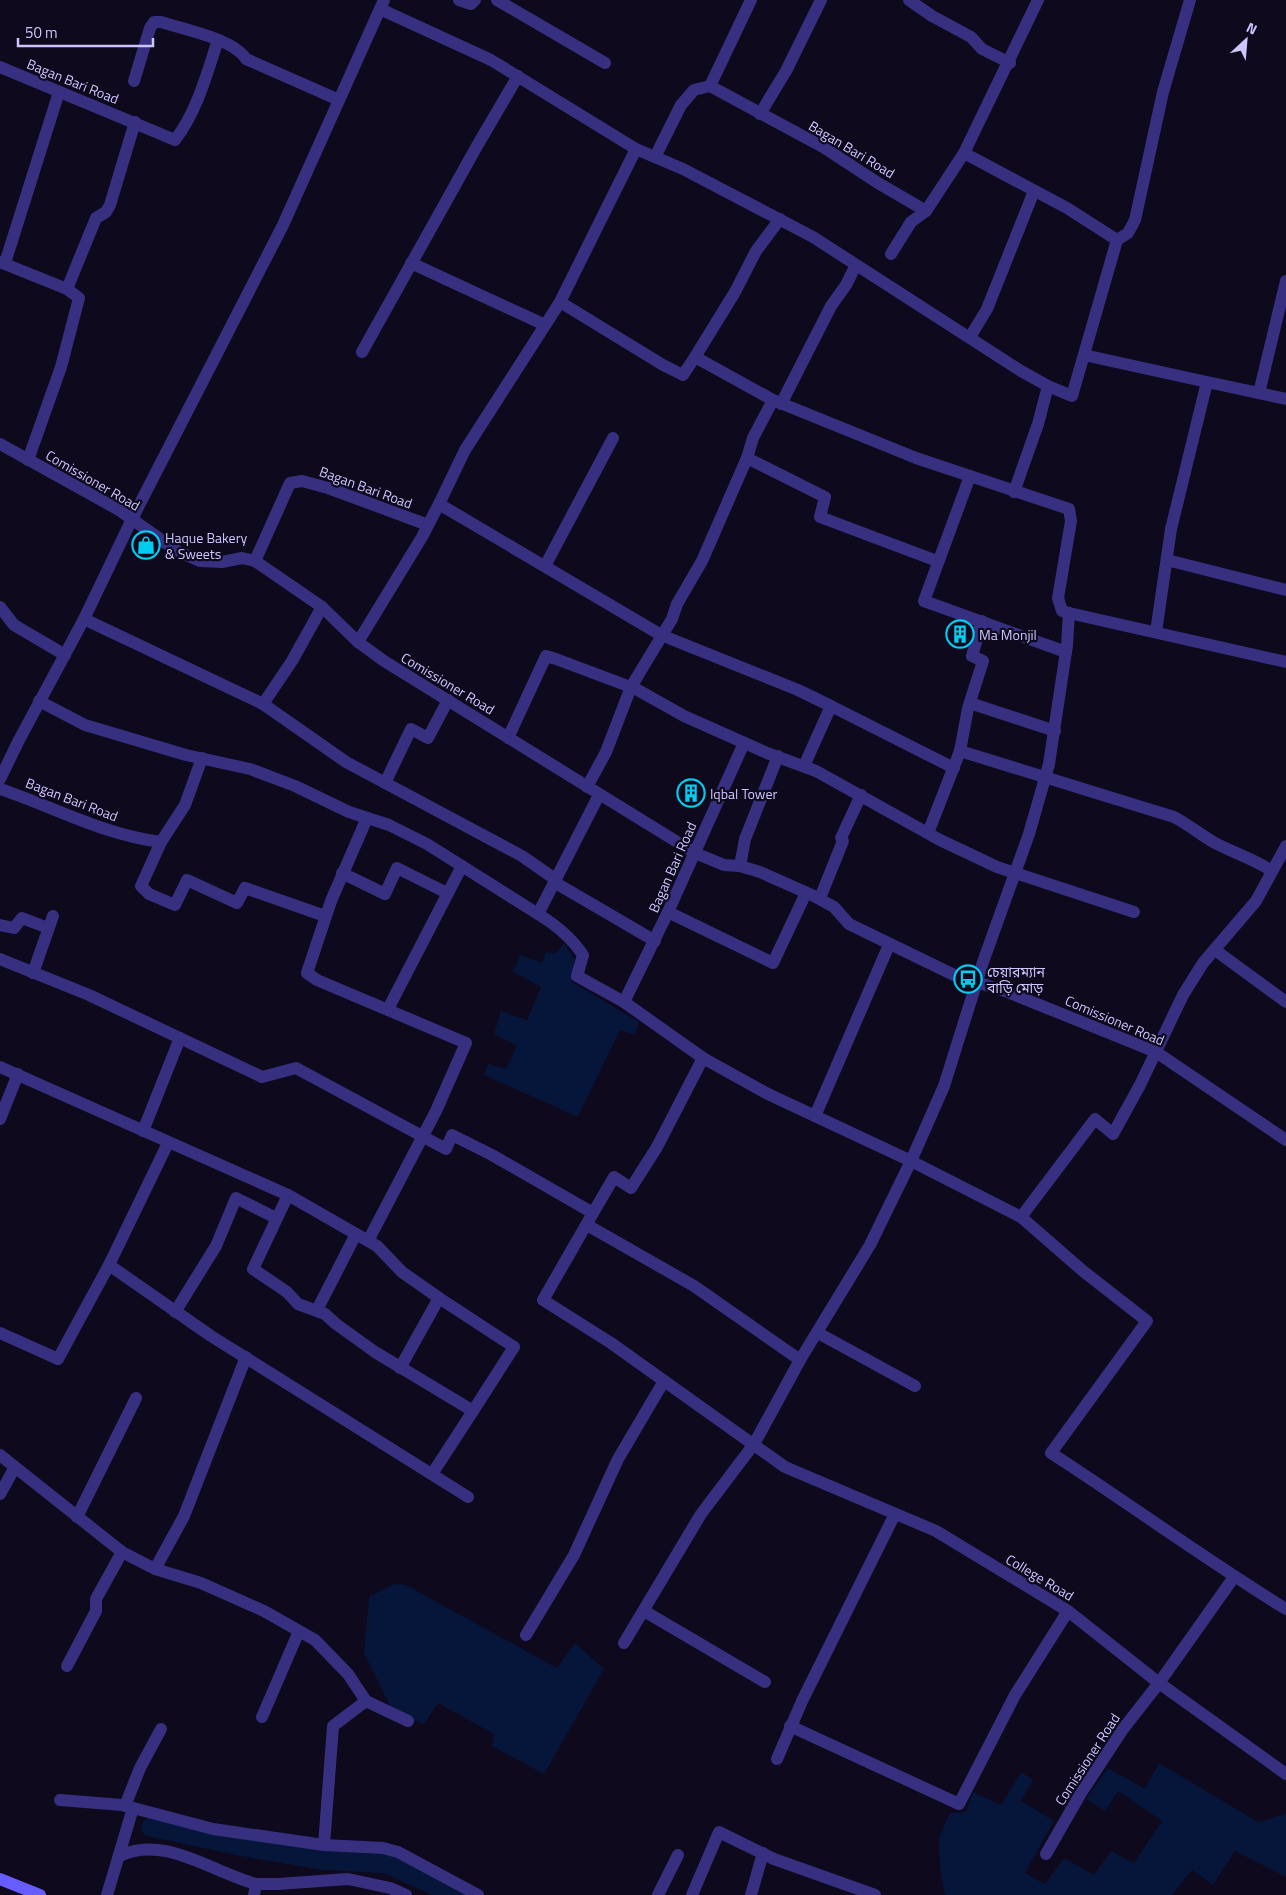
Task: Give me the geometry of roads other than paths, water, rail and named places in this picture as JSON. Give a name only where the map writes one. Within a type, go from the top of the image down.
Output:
[{"type":"main road","points":[[0,1879],[40,1895]]},
{"type":"street","points":[[459,0],[471,4],[475,0]]},
{"type":"street","points":[[497,0],[605,63]]},
{"type":"street","points":[[655,157],[681,105],[694,90],[710,86],[751,0]]},
{"type":"street","points":[[760,114],[786,71],[821,0]]},
{"type":"street","points":[[909,0],[932,16],[970,37],[982,49],[1010,63]]},
{"type":"street","points":[[891,254],[911,222],[926,211],[964,153],[1010,63],[1038,0]]},
{"type":"street","points":[[0,779],[39,701],[84,619],[132,519],[283,225],[382,4],[491,60],[636,149],[780,219],[1048,386],[1072,396],[1117,240],[1128,233],[1135,220],[1163,92],[1190,0]]},
{"type":"street","points":[[134,82],[150,28],[154,22],[218,40],[242,53],[246,59],[339,100]]},
{"type":"street","name":"Bagan Bari Road","points":[[0,67],[175,140],[183,130],[205,80],[218,40]]},
{"type":"street","points":[[362,352],[518,76]]},
{"type":"street","name":"Bagan Bari Road","points":[[710,86],[823,147],[878,183],[926,211]]},
{"type":"street","points":[[28,460],[78,309],[79,298],[67,289],[3,263],[59,92]]},
{"type":"street","points":[[67,289],[96,218],[106,212],[110,206],[135,122]]},
{"type":"street","points":[[358,642],[428,525],[465,450],[560,302],[636,149]]},
{"type":"street","points":[[964,153],[1067,208],[1117,240]]},
{"type":"street","points":[[970,337],[986,309],[1034,191]]},
{"type":"street","points":[[560,302],[663,365],[684,375],[735,292],[756,250],[780,219]]},
{"type":"street","points":[[411,263],[545,326]]},
{"type":"street","points":[[586,787],[606,752],[631,687],[661,635],[672,620],[676,604],[702,561],[747,458],[753,438],[777,402],[856,265]]},
{"type":"street","points":[[1259,393],[1286,281]]},
{"type":"street","points":[[1084,355],[1286,399]]},
{"type":"street","points":[[694,358],[777,402],[916,458],[1069,509],[1071,521],[1058,598],[1062,611],[1286,662]]},
{"type":"street","points":[[1156,632],[1171,529],[1207,382]]},
{"type":"street","points":[[1014,492],[1038,424],[1048,386]]},
{"type":"street","points":[[545,566],[613,438]]},
{"type":"street","name":"Comissioner Road","points":[[0,444],[132,519],[177,551],[200,561],[222,562],[242,558],[255,561],[322,607],[358,642],[384,661],[599,795],[695,852],[724,865],[740,866],[774,877],[820,898],[836,909],[849,924],[954,975],[1005,990],[1156,1052],[1286,1140]]},
{"type":"street","points":[[747,458],[825,497],[820,518],[937,561]]},
{"type":"street","points":[[970,476],[937,561],[924,601],[1066,652]]},
{"type":"street","name":"Bagan Bari Road","points":[[255,561],[290,483],[302,481],[328,488],[428,525]]},
{"type":"street","points":[[439,504],[661,635],[798,690],[954,768]]},
{"type":"street","points":[[1167,560],[1286,590]]},
{"type":"street","points":[[263,704],[292,660],[322,607]]},
{"type":"street","points":[[624,1644],[701,1514],[754,1444],[800,1360],[870,1245],[911,1161],[944,1086],[1046,776],[1055,731],[1066,652],[1069,613]]},
{"type":"street","points":[[2,616],[65,655]]},
{"type":"street","points":[[84,619],[263,704],[346,762],[522,856],[554,880],[655,941]]},
{"type":"street","points":[[928,833],[960,751],[970,703],[982,661],[972,656],[982,621]]},
{"type":"street","points":[[508,738],[546,656],[631,687],[684,716],[804,766],[861,795],[928,833],[997,866],[1134,912]]},
{"type":"street","points":[[386,783],[411,729],[428,738],[448,700]]},
{"type":"street","points":[[39,701],[85,725],[126,739],[250,769],[295,786],[349,812],[397,828],[462,866],[557,926],[578,948],[582,955],[577,976],[624,1002],[703,1058],[768,1094],[911,1161],[1021,1217],[1083,1271],[1147,1321],[1051,1453],[1149,1517],[1234,1577],[1285,1607]]},
{"type":"street","points":[[970,703],[1055,731]]},
{"type":"street","points":[[804,766],[831,706]]},
{"type":"street","name":"Bagan Bari Road","points":[[624,1002],[655,941],[744,742]]},
{"type":"street","points":[[960,751],[1174,817],[1193,826],[1215,842],[1258,861],[1272,871]]},
{"type":"street","points":[[740,866],[746,840],[778,756]]},
{"type":"street","points":[[202,758],[185,805],[161,842],[141,886],[149,894],[175,905],[187,880],[237,903],[245,888],[326,916]]},
{"type":"street","name":"Bagan Bari Road","points":[[0,788],[95,826],[142,840],[161,842]]},
{"type":"street","points":[[538,914],[599,795]]},
{"type":"street","points":[[820,898],[843,841],[841,838],[846,824],[861,795]]},
{"type":"street","points":[[367,818],[342,873],[307,973],[317,980],[466,1043],[423,1135],[368,1241]]},
{"type":"street","points":[[1021,1217],[1094,1119],[1113,1134],[1156,1052],[1183,995],[1203,963],[1256,901],[1272,871],[1284,854]]},
{"type":"street","points":[[388,1010],[462,866]]},
{"type":"street","points":[[342,873],[385,894],[397,868],[447,893]]},
{"type":"street","points":[[668,912],[773,963],[806,893]]},
{"type":"street","points":[[33,973],[52,916]]},
{"type":"street","points":[[0,924],[14,928],[22,918],[27,918],[48,928]]},
{"type":"street","points":[[815,1116],[889,945]]},
{"type":"street","points":[[1215,950],[1286,1002]]},
{"type":"street","points":[[0,959],[89,995],[262,1077],[296,1068],[446,1149],[452,1135],[492,1155],[694,1286],[800,1360]]},
{"type":"street","points":[[143,1131],[180,1038]]},
{"type":"street","points":[[590,1219],[614,1177],[631,1188],[657,1148],[703,1058]]},
{"type":"street","points":[[0,1067],[288,1195],[377,1246],[402,1272],[514,1347],[432,1474]]},
{"type":"street","points":[[0,1119],[18,1074]]},
{"type":"street","points":[[0,1333],[58,1358],[110,1265],[168,1143]]},
{"type":"street","points":[[288,1195],[253,1269],[287,1292],[298,1304],[317,1310],[400,1368],[473,1411]]},
{"type":"street","points":[[175,1312],[216,1246],[236,1198],[276,1218]]},
{"type":"street","name":"College Road","points":[[590,1219],[543,1300],[611,1343],[785,1467],[936,1531],[1068,1611],[1160,1683],[1286,1774]]},
{"type":"street","points":[[317,1310],[356,1234]]},
{"type":"street","points":[[110,1265],[175,1312],[468,1497]]},
{"type":"street","points":[[400,1368],[439,1298]]},
{"type":"street","points":[[818,1333],[915,1386]]},
{"type":"street","points":[[155,1568],[184,1516],[246,1357]]},
{"type":"street","points":[[526,1635],[574,1555],[618,1459],[664,1381]]},
{"type":"street","points":[[77,1517],[136,1398]]},
{"type":"street","points":[[0,1455],[122,1552],[155,1568],[201,1584],[264,1611],[315,1640],[348,1674],[366,1701],[408,1721]]},
{"type":"street","points":[[0,1494],[15,1467]]},
{"type":"street","points":[[777,1759],[790,1726],[895,1514]]},
{"type":"street","points":[[67,1666],[96,1611],[96,1599],[122,1552]]},
{"type":"street","name":"Comissioner Road","points":[[1046,1854],[1081,1793],[1123,1728],[1160,1683],[1234,1577]]},
{"type":"street","points":[[644,1611],[765,1682]]},
{"type":"street","points":[[790,1726],[959,1804],[1016,1694],[1068,1611]]},
{"type":"street","points":[[262,1717],[299,1632]]},
{"type":"street","points":[[324,1844],[332,1726],[366,1701]]},
{"type":"street","points":[[107,1895],[120,1856],[140,1768],[161,1729]]},
{"type":"street","points":[[60,1800],[95,1801],[130,1807],[213,1829],[324,1844],[383,1848],[398,1852],[478,1895]]},
{"type":"street","points":[[692,1895],[719,1832],[763,1854],[875,1895]]},
{"type":"street","points":[[120,1856],[133,1850],[158,1849],[214,1868],[255,1889],[286,1889],[348,1878],[390,1888],[406,1895]]},
{"type":"street","points":[[751,1895],[763,1854]]},
{"type":"street","points":[[658,1895],[678,1855]]},
{"type":"water","points":[[564,943],[575,960],[572,982],[639,1022],[635,1035],[620,1030],[578,1117],[484,1075],[488,1064],[506,1069],[517,1046],[494,1034],[501,1011],[527,1020],[541,987],[513,972],[520,955],[542,963],[546,952],[555,954]]},
{"type":"water","points":[[394,1584],[406,1585],[557,1668],[575,1643],[604,1669],[544,1774],[492,1746],[494,1734],[438,1703],[424,1724],[393,1712],[364,1653],[369,1597]]},
{"type":"water","points":[[1159,1763],[1258,1822],[1286,1814],[1286,1877],[1235,1851],[1213,1885],[1192,1870],[1172,1895],[945,1895],[940,1867],[939,1838],[950,1813],[966,1812],[973,1792],[1001,1805],[1021,1772],[1033,1780],[1021,1801],[1054,1821],[1025,1873],[1045,1884],[1064,1858],[1094,1875],[1111,1851],[1134,1863],[1162,1821],[1118,1791],[1105,1811],[1086,1799],[1108,1768],[1145,1789]]},
{"type":"waterway","points":[[151,1827],[239,1846],[319,1860],[387,1864],[455,1895]]},
{"type":"place","name":"Haque Bakery & Sweets","points":[[146,545]]},
{"type":"place","name":"Ma Monjil","points":[[960,634]]},
{"type":"place","name":"Iqbal Tower","points":[[691,793]]},
{"type":"place","name":"চেয়ারম্যান বাড়ি মোড়","points":[[968,979]]}]
